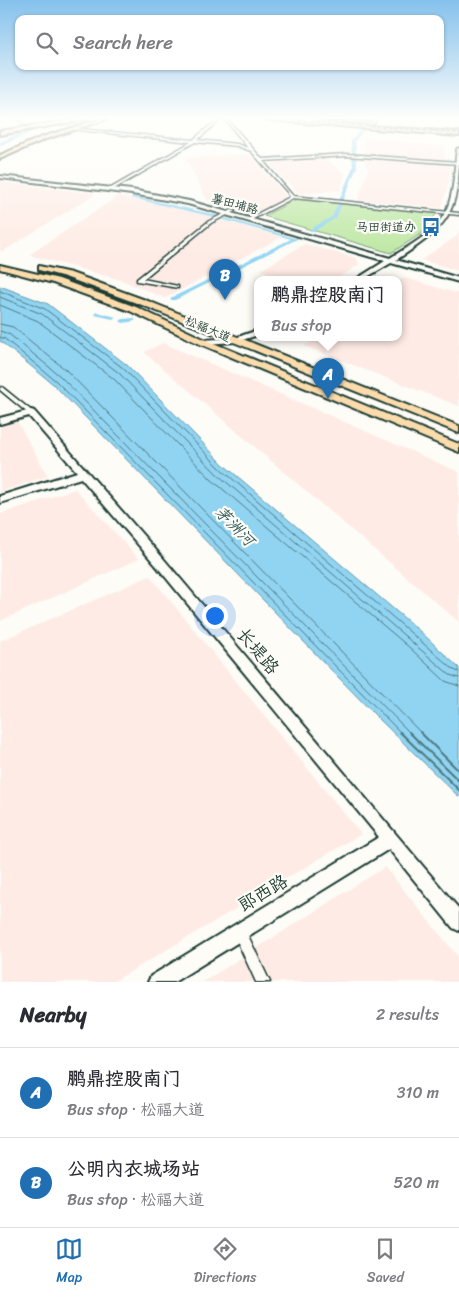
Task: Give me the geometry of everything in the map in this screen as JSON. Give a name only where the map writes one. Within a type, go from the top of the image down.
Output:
[{"type":"main road","name":"松福大道","points":[[0,259],[68,275],[145,302],[459,430]]},
{"type":"main road","name":"松福大道","points":[[0,267],[56,281],[132,309],[203,342],[459,448]]},
{"type":"street","points":[[113,188],[152,165]]},
{"type":"street","points":[[264,165],[292,197]]},
{"type":"street","points":[[454,213],[458,165]]},
{"type":"street","name":"薯田埔路","points":[[0,176],[113,188],[171,199],[252,218],[459,278]]},
{"type":"street","points":[[365,276],[441,230],[454,213],[459,186]]},
{"type":"street","points":[[252,218],[292,197],[454,213]]},
{"type":"street","points":[[176,287],[139,280],[215,220],[229,213]]},
{"type":"street","points":[[373,276],[395,259]]},
{"type":"street","points":[[203,342],[236,340],[254,333]]},
{"type":"street","points":[[222,349],[254,341]]},
{"type":"street","name":"长堤路","points":[[2,389],[31,413],[158,560],[459,922]]},
{"type":"street","points":[[0,421],[31,413]]},
{"type":"street","points":[[0,500],[82,474]]},
{"type":"street","name":"郎西路","points":[[157,982],[391,839]]},
{"type":"street","points":[[239,932],[263,982]]},
{"type":"shaded area","points":[[189,165],[259,165],[286,196],[283,200],[259,211],[207,200]]},
{"type":"shaded area","points":[[270,165],[334,165],[345,174],[340,190],[299,194]]},
{"type":"shaded area","points":[[366,165],[451,165],[448,187],[441,208],[358,200],[368,170]]},
{"type":"shaded area","points":[[0,182],[93,193],[94,195],[3,251],[0,251]]},
{"type":"shaded area","points":[[118,196],[189,210],[282,237],[165,298],[121,280],[29,255]]},
{"type":"shaded area","points":[[459,231],[459,271],[421,260],[457,236]]},
{"type":"shaded area","points":[[305,244],[356,258],[359,265],[341,276],[281,276],[261,270]]},
{"type":"shaded area","points":[[405,278],[459,294],[459,406],[304,346],[312,341],[402,341],[402,280]]},
{"type":"shaded area","points":[[163,343],[459,472],[459,622],[144,352]]},
{"type":"shaded area","points":[[12,412],[48,476],[0,492],[0,415]]},
{"type":"shaded area","points":[[75,489],[139,559],[0,621],[0,514]]},
{"type":"shaded area","points":[[150,576],[361,834],[113,982],[0,982],[0,641]]},
{"type":"shaded area","points":[[385,867],[459,958],[459,982],[203,982]]},
{"type":"green space","points":[[297,199],[437,213],[421,234],[391,253],[264,216]]},
{"type":"water","name":"茅洲河","points":[[0,286],[48,304],[127,365],[224,465],[423,634],[459,668],[459,797],[376,716],[53,384],[0,341]]},
{"type":"waterway","points":[[312,230],[334,218],[355,165]]},
{"type":"waterway","points":[[132,197],[211,215],[294,239]]},
{"type":"waterway","points":[[173,299],[297,238]]},
{"type":"waterway","points":[[97,314],[113,317]]},
{"type":"waterway","points":[[123,321],[133,320]]},
{"type":"place","name":"马田街道办","points":[[431,227]]},
{"type":"place","name":"公明内衣城场站","points":[[225,300]]},
{"type":"place","name":"鹏鼎控股南门","points":[[328,399]]}]
